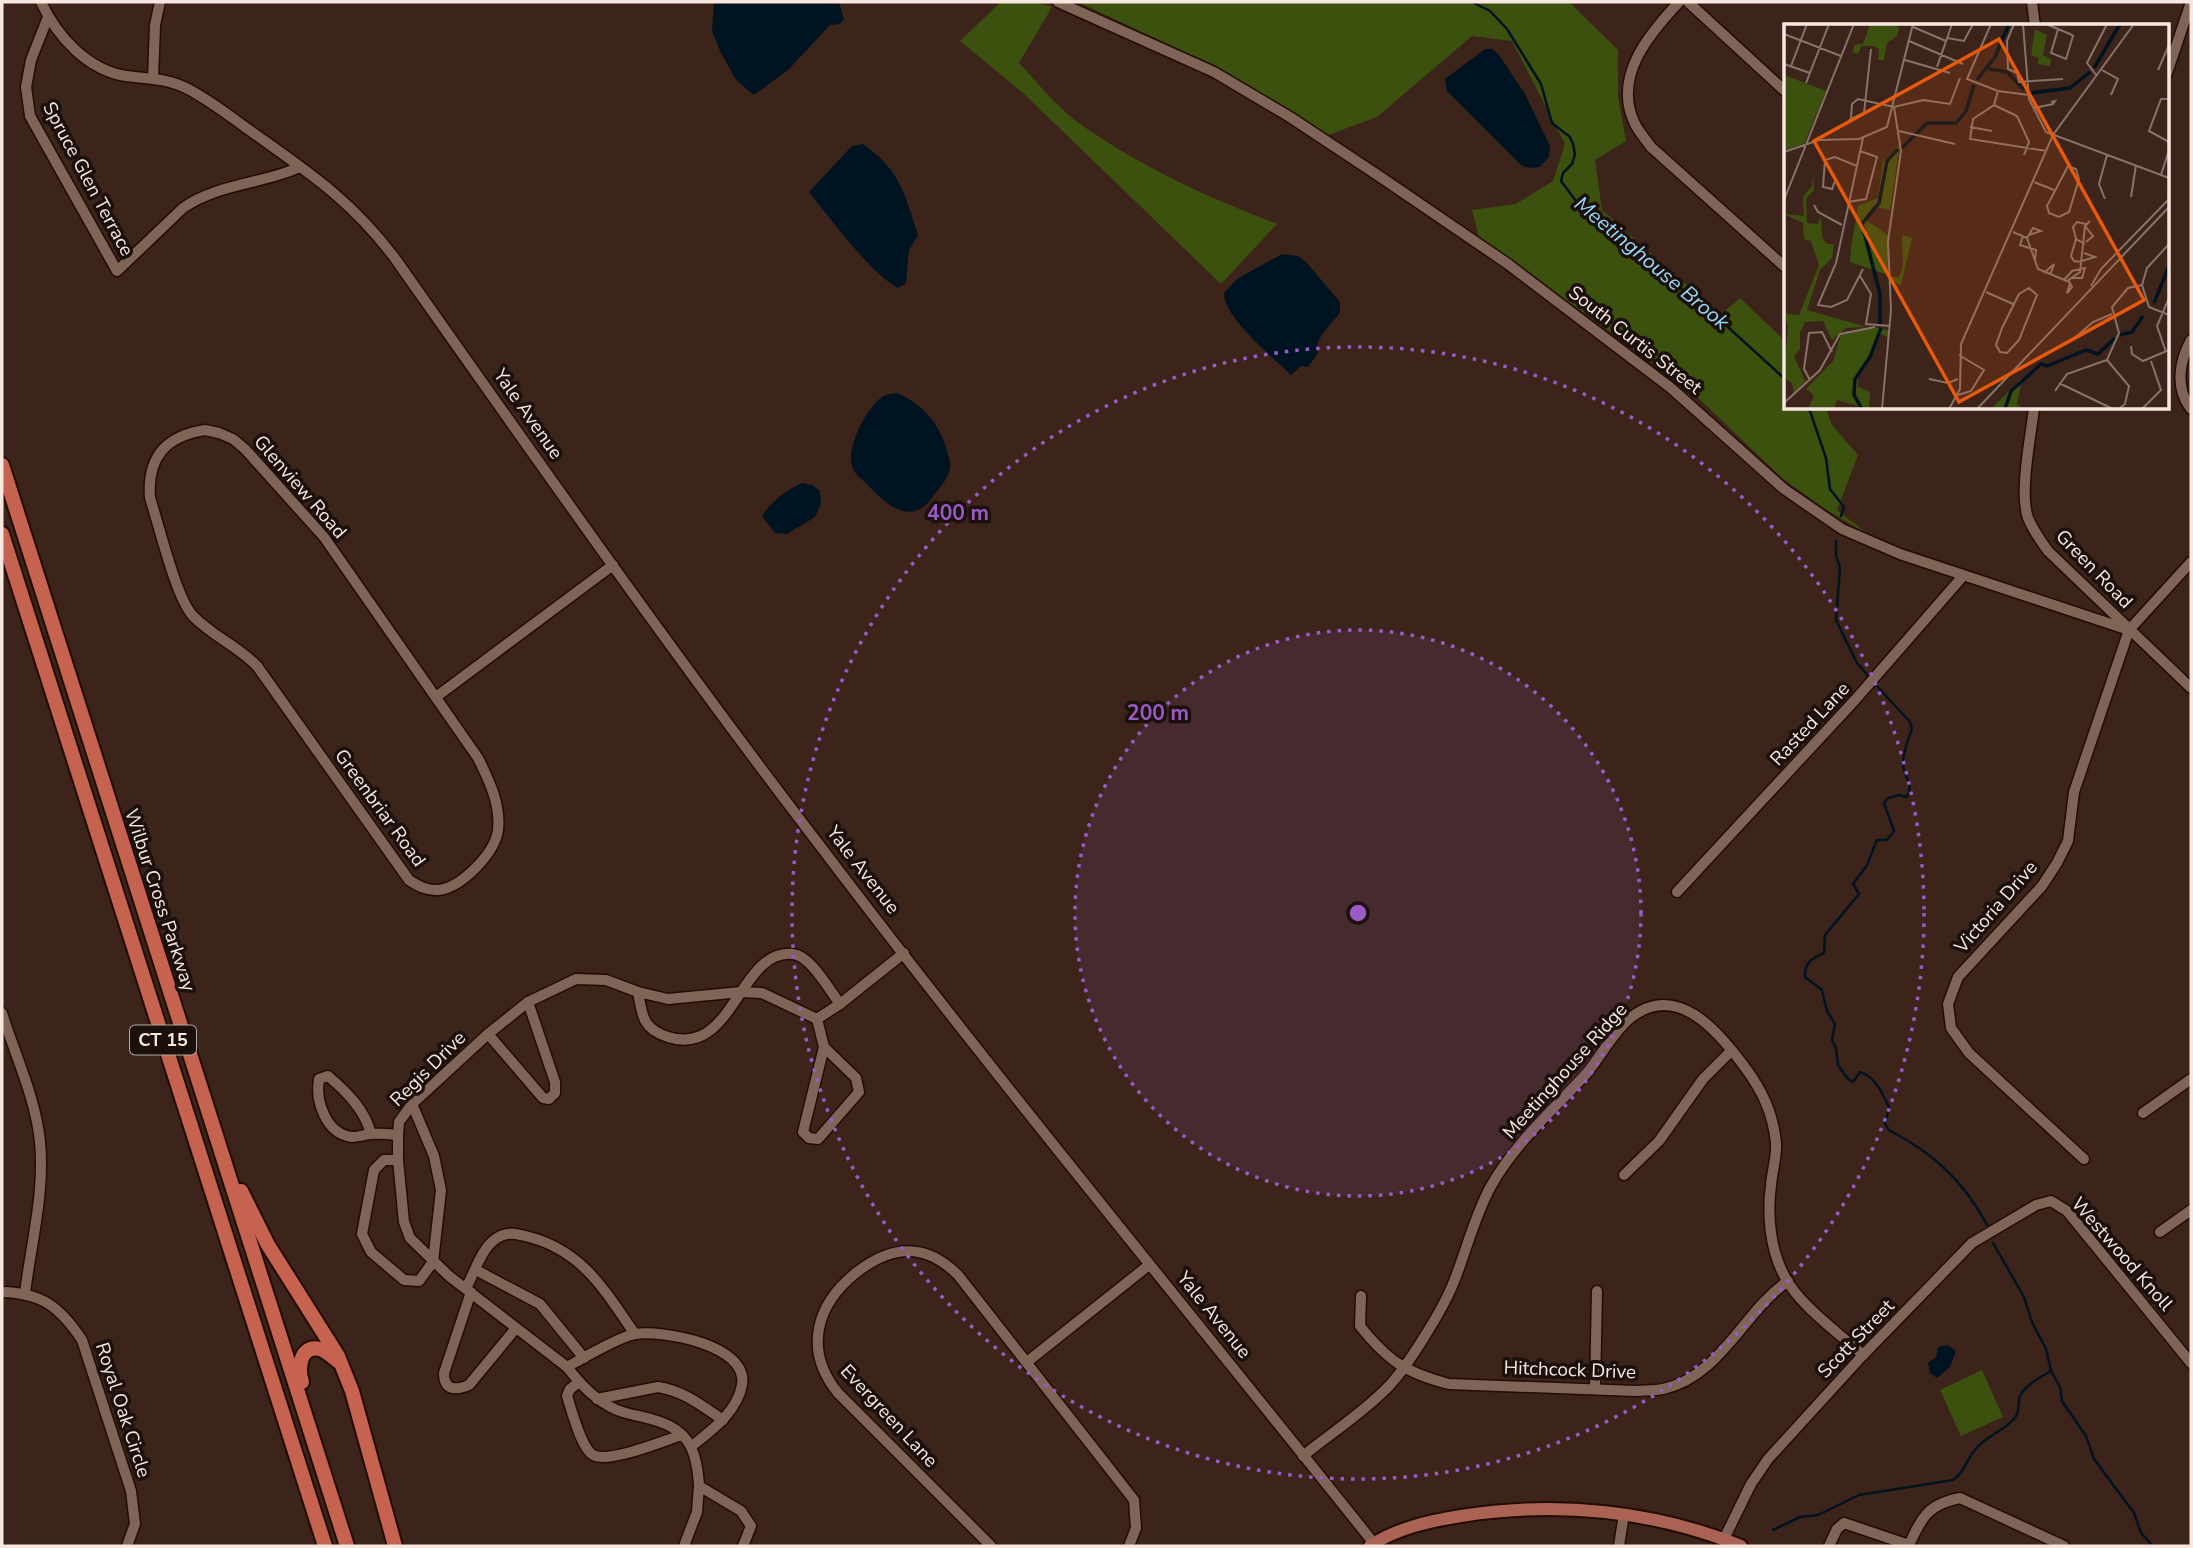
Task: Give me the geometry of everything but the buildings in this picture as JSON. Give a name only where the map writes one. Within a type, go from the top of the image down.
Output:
[{"type":"highway","name":"Wilbur Cross Parkway","points":[[2,465],[347,1546]]},
{"type":"highway","name":"Wilbur Cross Parkway","points":[[2,534],[326,1546]]},
{"type":"highway","points":[[213,1130],[229,1157],[244,1199],[260,1230],[336,1351],[352,1391],[395,1546]]},
{"type":"highway","points":[[306,1418],[306,1397],[299,1372],[303,1356],[313,1349],[320,1349],[340,1363]]},
{"type":"main road","name":"Yale Avenue","points":[[1374,1545],[1407,1528],[1479,1513],[1549,1508],[1624,1514],[1674,1524],[1741,1546]]},
{"type":"street","name":"Yale Avenue","points":[[41,2],[48,17],[78,53],[101,69],[125,76],[167,80],[191,90],[300,167],[351,207],[379,237],[710,701],[1149,1265],[1374,1545]]},
{"type":"street","points":[[153,78],[155,25],[160,2]]},
{"type":"street","name":"South Curtis Street","points":[[1058,2],[1214,72],[1290,117],[1507,264],[1671,388],[1784,489],[1824,519],[1861,538],[1963,576],[2129,630],[2191,688]]},
{"type":"street","points":[[1679,2],[1639,50],[1630,75],[1628,102],[1635,124],[1651,147],[1784,266]]},
{"type":"street","points":[[1688,2],[1784,90]]},
{"type":"street","points":[[2032,2],[2035,24]]},
{"type":"street","points":[[2168,70],[2191,2]]},
{"type":"street","name":"Spruce Glen Terrace","points":[[48,17],[31,60],[26,87],[30,116],[117,271],[195,199],[300,167]]},
{"type":"street","points":[[2191,340],[2183,354],[2180,378],[2183,398],[2191,409]]},
{"type":"street","name":"Green Road","points":[[2034,410],[2024,499],[2027,516],[2048,551],[2129,630]]},
{"type":"street","name":"Glenview Road","points":[[257,666],[238,648],[202,624],[187,608],[150,498],[149,480],[153,464],[162,450],[188,433],[205,430],[219,433],[233,439],[245,449],[324,537],[436,697]]},
{"type":"street","points":[[2129,630],[2191,562]]},
{"type":"street","points":[[436,697],[613,565]]},
{"type":"street","name":"Rasted Lane","points":[[1677,892],[1877,676],[1963,576]]},
{"type":"street","name":"Victoria Drive","points":[[2084,1159],[1969,1053],[1951,1028],[1948,1004],[1958,977],[2042,886],[2068,841],[2074,792],[2129,630]]},
{"type":"street","name":"Greenbriar Road","points":[[257,666],[400,871],[418,886],[440,890],[462,879],[487,856],[498,831],[498,814],[485,771],[436,697]]},
{"type":"street","points":[[638,992],[643,1020],[657,1033],[678,1040],[702,1036],[728,1014],[761,966],[776,956],[793,953],[804,957],[840,1004]]},
{"type":"street","points":[[824,1047],[856,1079],[859,1092],[818,1139],[808,1138],[803,1132],[824,1047],[817,1019],[904,953]]},
{"type":"street","name":"Regis Drive","points":[[692,1446],[667,1424],[618,1410],[597,1399],[568,1367],[433,1262],[410,1238],[404,1222],[398,1160],[399,1122],[412,1104],[488,1034],[528,1002],[576,979],[606,980],[668,999],[741,992],[762,993],[817,1019]]},
{"type":"street","points":[[488,1034],[543,1098],[549,1099],[555,1093],[555,1082],[528,1002]]},
{"type":"street","name":"Meetinghouse Ridge","points":[[1303,1456],[1358,1414],[1389,1386],[1443,1307],[1492,1185],[1524,1141],[1588,1071],[1629,1020],[1654,1007],[1678,1007],[1703,1019],[1766,1098],[1776,1144],[1769,1195],[1769,1224],[1775,1251],[1788,1282],[1809,1306],[1863,1355]]},
{"type":"street","points":[[2,1013],[40,1141],[39,1185],[24,1293]]},
{"type":"street","points":[[1624,1175],[1659,1141],[1703,1079],[1731,1051]]},
{"type":"street","points":[[371,1134],[363,1113],[338,1084],[328,1076],[319,1079],[317,1091],[322,1113],[340,1133],[354,1137],[371,1134],[398,1135]]},
{"type":"street","points":[[2143,1113],[2191,1079]]},
{"type":"street","points":[[398,1160],[384,1160],[374,1170],[362,1234],[371,1252],[404,1280],[419,1281],[433,1262],[441,1190],[433,1156],[412,1104]]},
{"type":"street","name":"Scott Street","points":[[1724,1539],[1751,1484],[1768,1459],[1863,1355],[1972,1243],[2036,1205],[2051,1201]]},
{"type":"street","name":"Westwood Knoll","points":[[2051,1201],[2069,1214],[2191,1363]]},
{"type":"street","points":[[2160,1232],[2191,1210]]},
{"type":"street","points":[[516,1328],[469,1385],[458,1390],[449,1388],[444,1382],[444,1373],[468,1290],[482,1254],[495,1239],[504,1234],[542,1240],[573,1257],[593,1274],[635,1334]]},
{"type":"street","name":"Evergreen Lane","points":[[991,1546],[831,1384],[824,1372],[820,1357],[819,1326],[824,1310],[846,1282],[886,1254],[912,1251],[925,1253],[949,1266],[1134,1500],[1136,1528],[1129,1546]]},
{"type":"street","points":[[1027,1362],[1149,1265]]},
{"type":"street","points":[[476,1270],[540,1304],[584,1358]]},
{"type":"street","name":"Hitchcock Drive","points":[[1361,1296],[1360,1326],[1378,1348],[1403,1368],[1420,1376],[1449,1384],[1636,1391],[1664,1389],[1693,1376],[1788,1282]]},
{"type":"street","points":[[1595,1389],[1597,1291]]},
{"type":"street","name":"Royal Oak Circle","points":[[2,1292],[24,1293],[53,1306],[70,1322],[82,1340],[131,1490],[135,1524],[127,1546]]},
{"type":"street","points":[[568,1367],[635,1334],[679,1336],[700,1342],[733,1360],[743,1381],[738,1396],[723,1420],[692,1446],[698,1468],[697,1512],[684,1546]]},
{"type":"street","points":[[579,1382],[569,1389],[567,1396],[583,1442],[592,1455],[601,1458],[618,1455],[682,1435]]},
{"type":"street","points":[[597,1399],[658,1387],[682,1393],[723,1420]]},
{"type":"street","points":[[699,1486],[741,1511],[751,1526],[743,1546]]},
{"type":"street","points":[[1829,1546],[1837,1529],[1844,1523],[1909,1545],[1930,1509],[1960,1498],[2064,1546]]},
{"type":"street","points":[[1619,1546],[1624,1514]]},
{"type":"green space","points":[[1001,2],[1037,2],[1052,7],[1019,63],[1053,101],[1076,121],[1123,152],[1173,179],[1277,224],[1221,284],[1022,92],[960,41]]},
{"type":"green space","points":[[1078,2],[1569,2],[1618,50],[1618,97],[1626,141],[1595,160],[1602,210],[1720,315],[1740,298],[1784,340],[1784,410],[1827,410],[1832,425],[1858,455],[1837,510],[1869,535],[1783,479],[1688,388],[1479,237],[1472,210],[1516,204],[1553,181],[1565,144],[1512,41],[1472,36],[1377,117],[1328,135],[1221,69]]},
{"type":"green space","points":[[1982,1370],[2003,1417],[1961,1436],[1940,1390]]},
{"type":"water","points":[[714,2],[839,2],[844,19],[840,24],[830,25],[788,70],[754,95],[736,80],[721,53],[712,31]]},
{"type":"water","points":[[1485,49],[1492,49],[1499,55],[1525,94],[1550,146],[1549,157],[1540,167],[1522,166],[1447,91],[1445,79]]},
{"type":"water","points":[[863,144],[886,164],[900,184],[918,235],[909,250],[906,283],[898,288],[863,258],[809,192],[852,146]]},
{"type":"water","points":[[1282,254],[1298,256],[1306,262],[1340,302],[1340,312],[1318,342],[1318,353],[1308,367],[1301,366],[1291,375],[1240,325],[1226,303],[1224,293],[1237,279]]},
{"type":"water","points":[[897,393],[922,409],[935,423],[944,441],[950,463],[943,483],[924,507],[916,511],[898,509],[882,499],[855,473],[851,461],[854,441],[869,411],[883,396]]},
{"type":"water","points":[[802,483],[812,485],[820,491],[821,504],[815,517],[787,534],[775,533],[762,516],[779,497]]},
{"type":"water","points":[[1948,1345],[1956,1351],[1950,1367],[1937,1378],[1930,1373],[1928,1363],[1936,1357],[1938,1347]]},
{"type":"waterway","name":"Meetinghouse Brook","points":[[1472,2],[1490,11],[1507,29],[1541,84],[1552,123],[1570,137],[1575,154],[1561,181],[1582,209],[1718,318],[1784,378]]},
{"type":"waterway","name":"Meetinghouse Brook","points":[[1810,410],[1826,458],[1830,489],[1844,507],[1841,516]]},
{"type":"waterway","name":"Meetinghouse Brook","points":[[1836,541],[1836,556],[1840,567],[1836,620],[1857,663],[1871,679]]},
{"type":"waterway","name":"Meetinghouse Brook","points":[[1875,684],[1910,722],[1912,729],[1903,764],[1910,788],[1907,797],[1899,795],[1888,798],[1884,803],[1894,831],[1887,840],[1877,840],[1867,865],[1853,884],[1859,894],[1825,935],[1824,953],[1810,962],[1805,977],[1822,990],[1827,1011],[1835,1024],[1832,1040],[1838,1065],[1848,1079],[1853,1082],[1860,1072],[1874,1082],[1889,1107],[1885,1124],[1889,1130],[1920,1148],[1946,1169],[1968,1194],[1987,1225]]},
{"type":"waterway","name":"Meetinghouse Brook","points":[[1993,1243],[2024,1297],[2032,1322],[2046,1349],[2051,1371],[2060,1387],[2062,1401],[2086,1436],[2094,1459],[2134,1513],[2141,1533],[2153,1546]]},
{"type":"waterway","points":[[1773,1530],[1800,1517],[1818,1515],[1859,1495],[1953,1480],[1979,1445],[2016,1417],[2024,1390],[2051,1371]]}]
